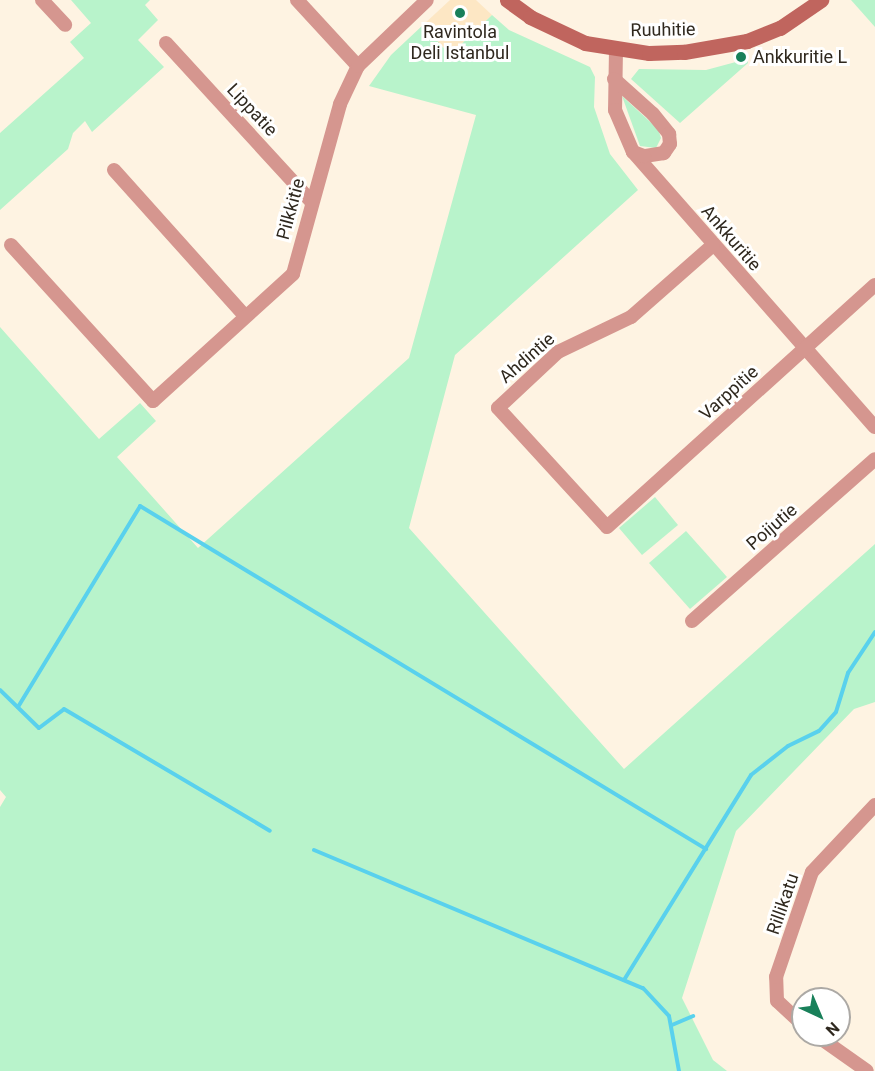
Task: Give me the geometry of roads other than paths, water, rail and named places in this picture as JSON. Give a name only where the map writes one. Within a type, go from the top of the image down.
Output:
[{"type":"street","points":[[42,0],[65,25]]},
{"type":"street","points":[[297,0],[358,66]]},
{"type":"street","name":"Pilkkitie","points":[[11,245],[153,401],[293,274],[311,201],[340,104],[358,66],[427,0]]},
{"type":"street","name":"Ruuhitie","points":[[507,0],[556,31],[616,49],[684,52],[747,41],[780,28],[821,0]]},
{"type":"street","name":"Lippatie","points":[[166,43],[311,201]]},
{"type":"street","name":"Ankkuritie","points":[[616,49],[615,110],[633,152],[875,427]]},
{"type":"street","points":[[614,79],[653,114],[669,134],[670,144],[664,153],[654,157],[633,152]]},
{"type":"street","points":[[114,170],[245,316]]},
{"type":"street","name":"Ahdintie","points":[[607,527],[498,408],[558,352],[631,317],[713,245]]},
{"type":"street","name":"Varppitie","points":[[607,527],[875,285]]},
{"type":"street","name":"Poijutie","points":[[692,621],[875,459]]},
{"type":"street","name":"Rillikatu","points":[[791,1014],[777,1001],[776,977],[812,872],[875,805]]},
{"type":"street","points":[[833,1047],[867,1071]]},
{"type":"waterway","points":[[18,707],[140,506],[706,849]]},
{"type":"waterway","points":[[624,980],[751,775],[788,746],[819,731],[836,712],[848,673],[875,632]]},
{"type":"waterway","points":[[0,690],[39,728],[64,709],[270,831]]},
{"type":"waterway","points":[[314,850],[643,988],[669,1016],[679,1071]]},
{"type":"waterway","points":[[672,1025],[693,1016]]},
{"type":"place","name":"Ravintola Deli Istanbul","points":[[460,13]]},
{"type":"place","name":"Ankkuritie L","points":[[741,57]]}]
